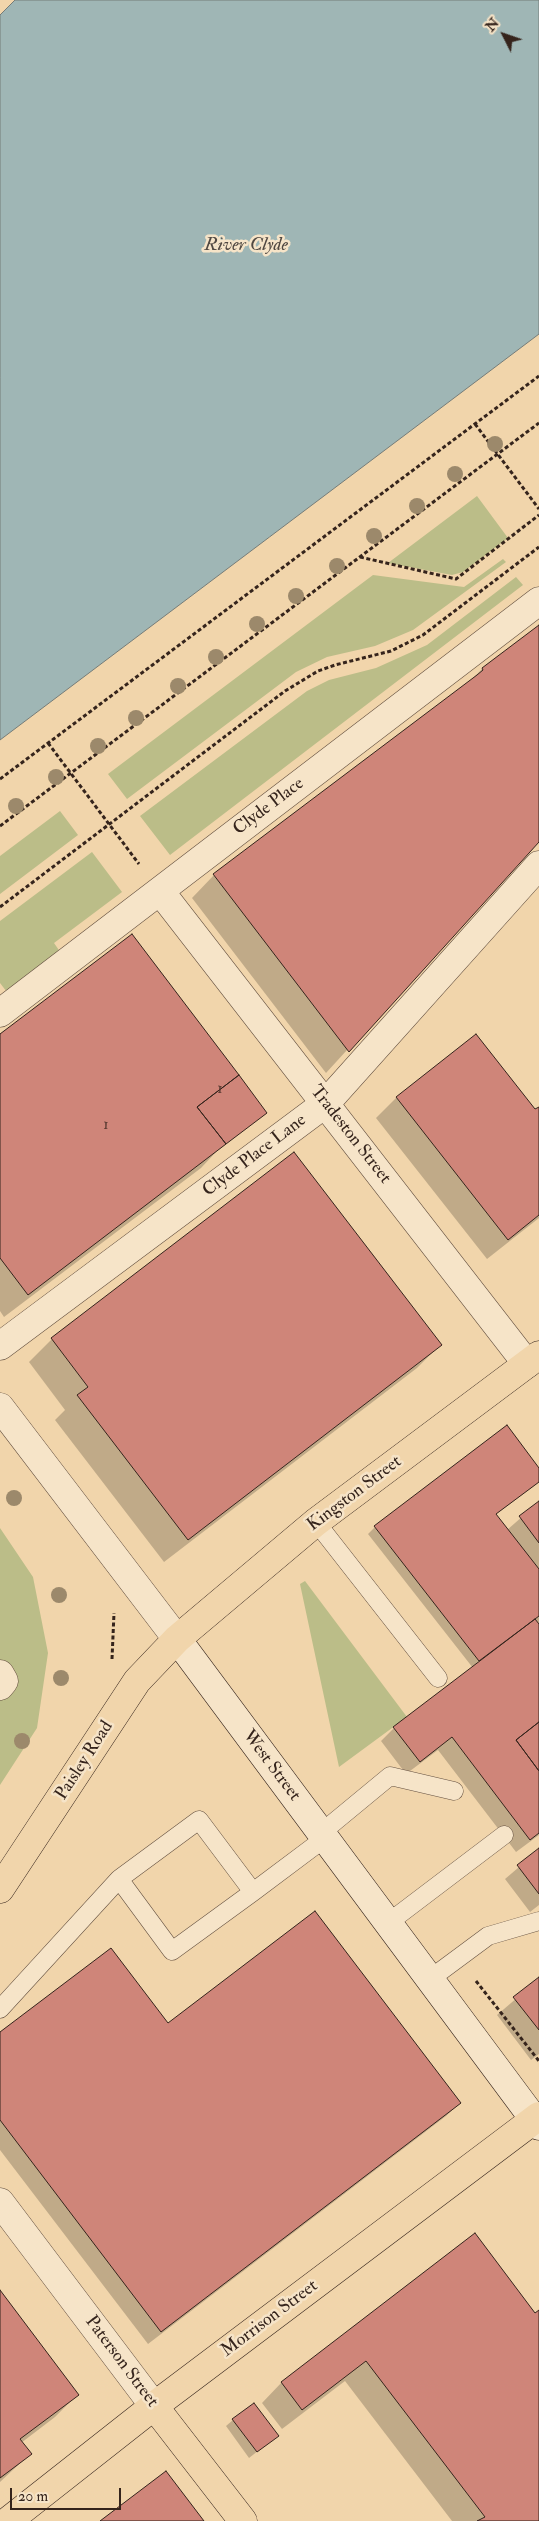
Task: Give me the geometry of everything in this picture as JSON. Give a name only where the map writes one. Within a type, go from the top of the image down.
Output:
[{"type":"main road","name":"Kingston Street","points":[[177,1639],[316,1522],[535,1366]]},
{"type":"main road","name":"Paisley Road","points":[[0,1888],[137,1681],[177,1639]]},
{"type":"main road","name":"Morrison Street","points":[[8,2521],[154,2406],[537,2120]]},
{"type":"main road","name":"Paterson Street","points":[[154,2406],[243,2521]]},
{"type":"street","name":"Clyde Place","points":[[0,1013],[539,601]]},
{"type":"street","name":"Clyde Place Lane","points":[[0,1346],[326,1103],[539,865]]},
{"type":"street","name":"Tradeston Street","points":[[160,891],[535,1366]]},
{"type":"street","name":"West Street","points":[[0,1407],[177,1639],[537,2120]]},
{"type":"street","points":[[0,1674],[4,1681],[0,1686]]},
{"type":"street","name":"Paterson Street","points":[[0,2202],[154,2406]]},
{"type":"lane","points":[[316,1522],[438,1678]]},
{"type":"lane","points":[[119,1879],[172,1951],[253,1892],[323,1836],[390,1776],[454,1791]]},
{"type":"lane","points":[[0,2009],[119,1879],[199,1820],[253,1892]]},
{"type":"lane","points":[[388,1923],[504,1834]]},
{"type":"lane","points":[[430,1979],[488,1936],[539,1921]]},
{"type":"path","points":[[0,779],[539,376]]},
{"type":"path","points":[[0,826],[539,423]]},
{"type":"path","points":[[475,424],[539,509]]},
{"type":"path","points":[[535,504],[539,501]]},
{"type":"path","points":[[360,556],[456,579],[539,515]]},
{"type":"path","points":[[0,907],[285,691],[318,671],[391,651],[423,635],[539,547]]},
{"type":"path","points":[[48,743],[160,891]]},
{"type":"green space","points":[[477,496],[508,538],[463,572],[452,575],[388,563]]},
{"type":"green space","points":[[503,559],[506,562],[413,630],[375,646],[327,657],[296,672],[127,799],[108,774],[373,575],[464,587]]},
{"type":"green space","points":[[516,577],[523,585],[170,855],[140,816],[307,691],[329,680],[376,668],[427,645]]},
{"type":"green space","points":[[60,811],[78,835],[0,894],[0,856]]},
{"type":"green space","points":[[92,852],[122,892],[54,943],[63,956],[10,996],[0,983],[0,921]]},
{"type":"green space","points":[[0,1528],[33,1577],[48,1653],[37,1728],[0,1785]]},
{"type":"green space","points":[[305,1581],[407,1717],[339,1767],[300,1584]]},
{"type":"water","name":"River Clyde","points":[[15,0],[539,0],[539,334],[0,740],[0,15]]},
{"type":"building","points":[[539,625],[539,842],[349,1052],[213,874],[477,675],[483,670],[482,668]]},
{"type":"building","points":[[132,934],[239,1075],[197,1107],[226,1144],[28,1295],[0,1258],[0,1034]]},
{"type":"building","points":[[476,1034],[535,1109],[539,1107],[539,1215],[508,1240],[396,1097]]},
{"type":"building","points":[[239,1075],[267,1113],[226,1144],[197,1107]]},
{"type":"building","points":[[294,1152],[442,1345],[188,1540],[77,1395],[88,1387],[51,1338]]},
{"type":"building","points":[[507,1425],[539,1468],[539,1482],[496,1514],[539,1569],[539,1616],[479,1661],[374,1526]]},
{"type":"building","points":[[539,1501],[539,1543],[519,1516]]},
{"type":"building","points":[[535,1619],[539,1624],[539,1722],[516,1740],[539,1771],[539,1833],[530,1840],[452,1737],[420,1762],[393,1727]]},
{"type":"building","points":[[539,1722],[539,1771],[516,1740]]},
{"type":"building","points":[[539,1848],[539,1894],[517,1865]]},
{"type":"building","points":[[315,1911],[461,2103],[161,2332],[0,2120],[0,2032],[111,1948],[168,2023]]},
{"type":"building","points":[[539,1977],[539,2030],[513,1997]]},
{"type":"building","points":[[475,2233],[535,2313],[539,2310],[539,2521],[477,2521],[485,2517],[366,2361],[302,2410],[281,2382]]},
{"type":"building","points":[[0,2290],[79,2395],[20,2439],[32,2454],[0,2478]]},
{"type":"building","points":[[254,2403],[279,2436],[257,2452],[232,2419]]},
{"type":"building","points":[[166,2471],[204,2521],[100,2521]]}]
